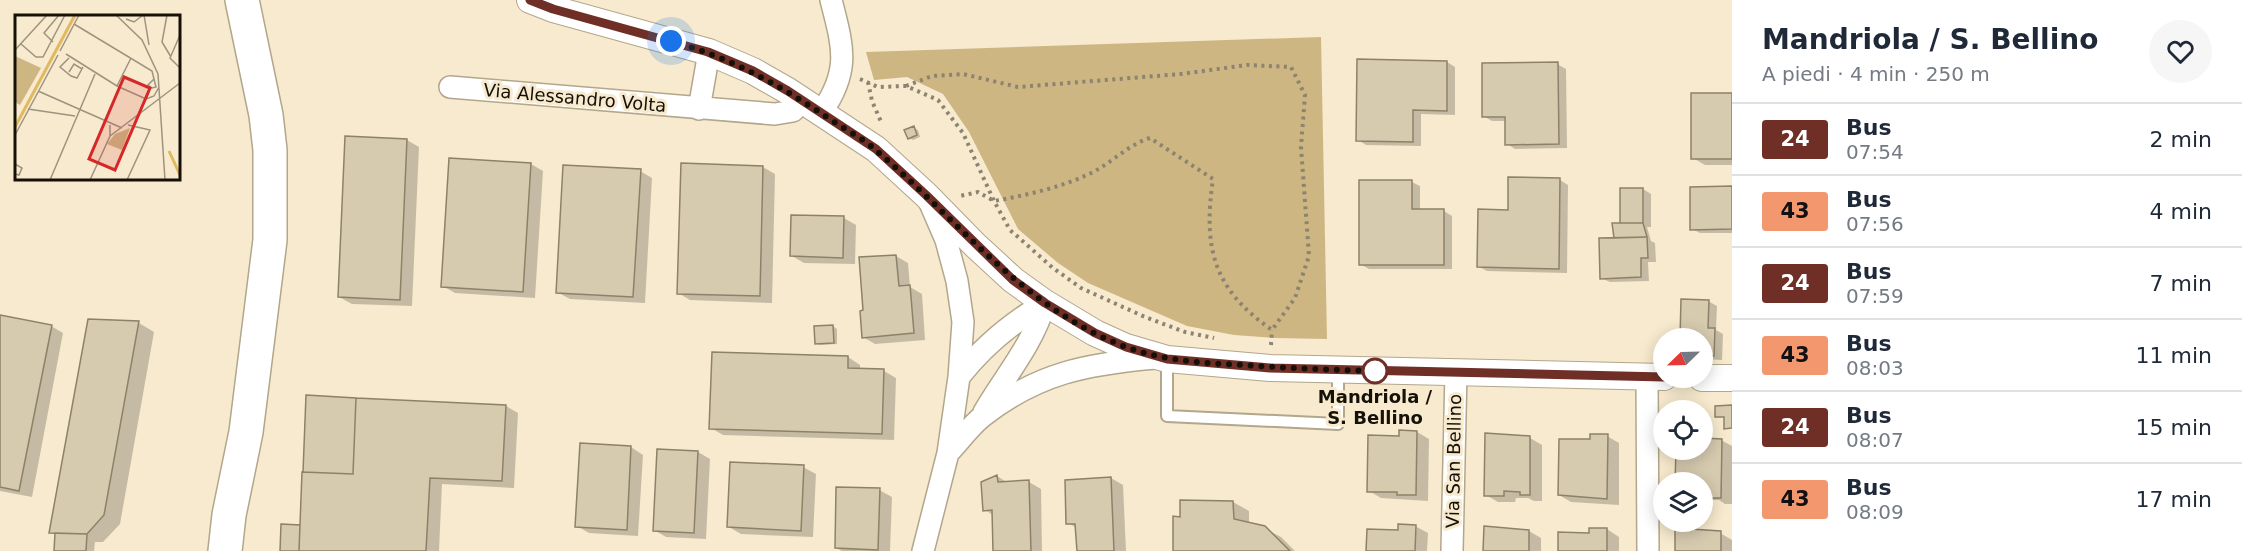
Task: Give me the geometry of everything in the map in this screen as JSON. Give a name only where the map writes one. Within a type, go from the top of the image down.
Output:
[{"type":"highway","points":[[225,0],[245,84],[250,120],[254,236],[231,433],[229,515],[225,551]]},
{"type":"highway","points":[[229,515],[246,432],[270,240],[270,150],[266,115],[242,0]]},
{"type":"street","points":[[530,0],[553,9],[708,52],[753,71],[876,149],[926,195]]},
{"type":"street","points":[[812,107],[832,98],[842,69],[843,47],[831,0]]},
{"type":"street","points":[[699,109],[708,52]]},
{"type":"street","name":"Via Alessandro Volta","points":[[450,87],[775,114],[812,107]]},
{"type":"street","name":"Via San Bellino","points":[[926,195],[1013,280],[1045,303],[1095,333],[1126,347],[1164,358]]},
{"type":"street","name":"Via San Bellino","points":[[923,551],[948,453],[959,377],[963,321],[957,281],[946,240],[926,195]]},
{"type":"street","points":[[959,377],[997,335],[1045,303]]},
{"type":"street","name":"Via San Bellino","points":[[981,418],[1040,322],[1045,303]]},
{"type":"street","name":"Via San Bellino","points":[[948,453],[981,418],[1024,388],[1048,378],[1117,362],[1164,358],[1270,368],[1456,371],[1653,378]]},
{"type":"street","name":"Via San Bellino","points":[[1452,551],[1456,371]]},
{"type":"street","points":[[1713,378],[1732,378]]},
{"type":"street","name":"Via San Bellino","points":[[1648,551],[1655,388]]},
{"type":"lane","points":[[1164,358],[1167,416],[1338,424],[1338,370]]},
{"type":"path","points":[[860,78],[878,87],[906,86],[932,76],[963,74],[1018,87],[1181,74],[1247,65],[1291,67],[1305,95],[1300,147],[1309,256],[1295,297],[1272,330],[1255,319],[1237,302],[1221,279],[1211,251],[1208,213],[1213,179],[1150,138],[1138,142],[1090,174],[1037,192],[994,201],[978,192],[955,198]]},
{"type":"path","points":[[867,82],[872,101],[884,128]]},
{"type":"path","points":[[906,86],[938,100],[950,113],[963,133],[1010,230],[1046,262],[1082,288],[1144,317],[1185,332],[1224,340]]},
{"type":"path","points":[[1262,345],[1282,346]]},
{"type":"shaded area","points":[[1321,37],[1327,339],[1234,335],[1187,326],[1088,283],[1058,263],[1018,229],[969,132],[943,94],[907,77],[874,80],[866,52]]},
{"type":"building","points":[[1357,59],[1447,61],[1447,111],[1413,110],[1413,142],[1356,141]]},
{"type":"building","points":[[1558,62],[1559,144],[1505,145],[1505,117],[1482,117],[1482,63]]},
{"type":"building","points":[[1691,93],[1732,93],[1732,159],[1691,159]]},
{"type":"building","points":[[914,126],[917,135],[908,139],[904,130]]},
{"type":"building","points":[[345,136],[407,139],[400,300],[338,297]]},
{"type":"building","points":[[449,158],[531,163],[523,292],[441,287]]},
{"type":"building","points":[[681,163],[763,166],[760,296],[677,294]]},
{"type":"building","points":[[563,165],[641,169],[633,297],[556,293]]},
{"type":"building","points":[[1508,177],[1560,178],[1559,269],[1477,267],[1478,209],[1508,210]]},
{"type":"building","points":[[1359,180],[1412,180],[1412,209],[1444,209],[1444,265],[1359,265]]},
{"type":"building","points":[[1732,186],[1732,229],[1690,230],[1690,187]]},
{"type":"building","points":[[1620,188],[1643,188],[1643,223],[1620,223]]},
{"type":"building","points":[[791,215],[844,216],[843,258],[790,256]]},
{"type":"building","points":[[1612,223],[1643,223],[1647,237],[1614,238]]},
{"type":"building","points":[[1647,237],[1648,258],[1641,258],[1641,277],[1600,279],[1599,238]]},
{"type":"building","points":[[896,255],[899,286],[910,285],[914,333],[862,338],[860,311],[863,310],[859,257]]},
{"type":"building","points":[[1681,299],[1709,300],[1708,328],[1680,328]]},
{"type":"building","points":[[0,315],[52,325],[19,491],[0,487]]},
{"type":"building","points":[[88,319],[139,321],[104,515],[87,534],[49,533]]},
{"type":"building","points":[[833,325],[834,343],[815,344],[814,326]]},
{"type":"building","points":[[1713,328],[1715,328],[1714,356]]},
{"type":"building","points":[[712,352],[848,356],[848,368],[884,369],[882,434],[709,429]]},
{"type":"building","points":[[306,395],[356,398],[353,474],[303,472]]},
{"type":"building","points":[[356,398],[506,405],[502,481],[430,478],[426,551],[299,551],[302,472],[353,474]]},
{"type":"building","points":[[1732,405],[1732,428],[1724,429],[1724,417],[1715,417],[1715,406]]},
{"type":"building","points":[[1399,430],[1417,431],[1416,495],[1397,495],[1397,492],[1367,492],[1368,435],[1399,436]]},
{"type":"building","points":[[1485,433],[1530,436],[1530,495],[1504,491],[1504,496],[1484,496]]},
{"type":"building","points":[[1590,434],[1608,434],[1607,499],[1558,495],[1559,439],[1590,439]]},
{"type":"building","points":[[1713,439],[1722,439],[1721,498],[1713,498],[1713,472],[1675,472],[1676,460],[1713,460]]},
{"type":"building","points":[[580,443],[631,446],[627,530],[575,527]]},
{"type":"building","points":[[657,449],[698,451],[694,533],[653,531]]},
{"type":"building","points":[[730,462],[804,465],[801,531],[727,527]]},
{"type":"building","points":[[997,475],[998,482],[1029,480],[1031,551],[993,551],[992,510],[983,511],[981,482]]},
{"type":"building","points":[[1111,477],[1114,551],[1077,551],[1075,524],[1066,524],[1065,480]]},
{"type":"building","points":[[836,487],[880,488],[878,550],[835,548]]},
{"type":"building","points":[[1180,500],[1233,501],[1234,519],[1265,526],[1290,551],[1173,551],[1173,516],[1180,517]]},
{"type":"building","points":[[281,524],[300,525],[299,551],[280,551]]},
{"type":"building","points":[[1398,524],[1416,525],[1415,551],[1366,551],[1367,529],[1398,530]]},
{"type":"building","points":[[1484,526],[1529,530],[1529,551],[1483,551]]},
{"type":"building","points":[[1589,528],[1607,528],[1607,551],[1558,551],[1558,532],[1589,533]]},
{"type":"building","points":[[1721,531],[1721,551],[1675,551],[1675,532]]},
{"type":"building","points":[[55,533],[87,534],[86,551],[54,551]]},
{"type":"bus line","name":"24","points":[[530,0],[553,9],[708,52],[753,71],[788,91],[876,149],[1013,280],[1045,303],[1095,333],[1126,347],[1160,358],[1270,368],[1653,378]]},
{"type":"place","name":"Mandriola / S. Bellino","points":[[1375,371]]},
{"type":"route","points":[[671,41],[708,52],[753,71],[788,91],[876,149],[1013,280],[1045,303],[1095,333],[1126,347],[1167,359],[1270,368],[1379,371],[1375,371]]}]
